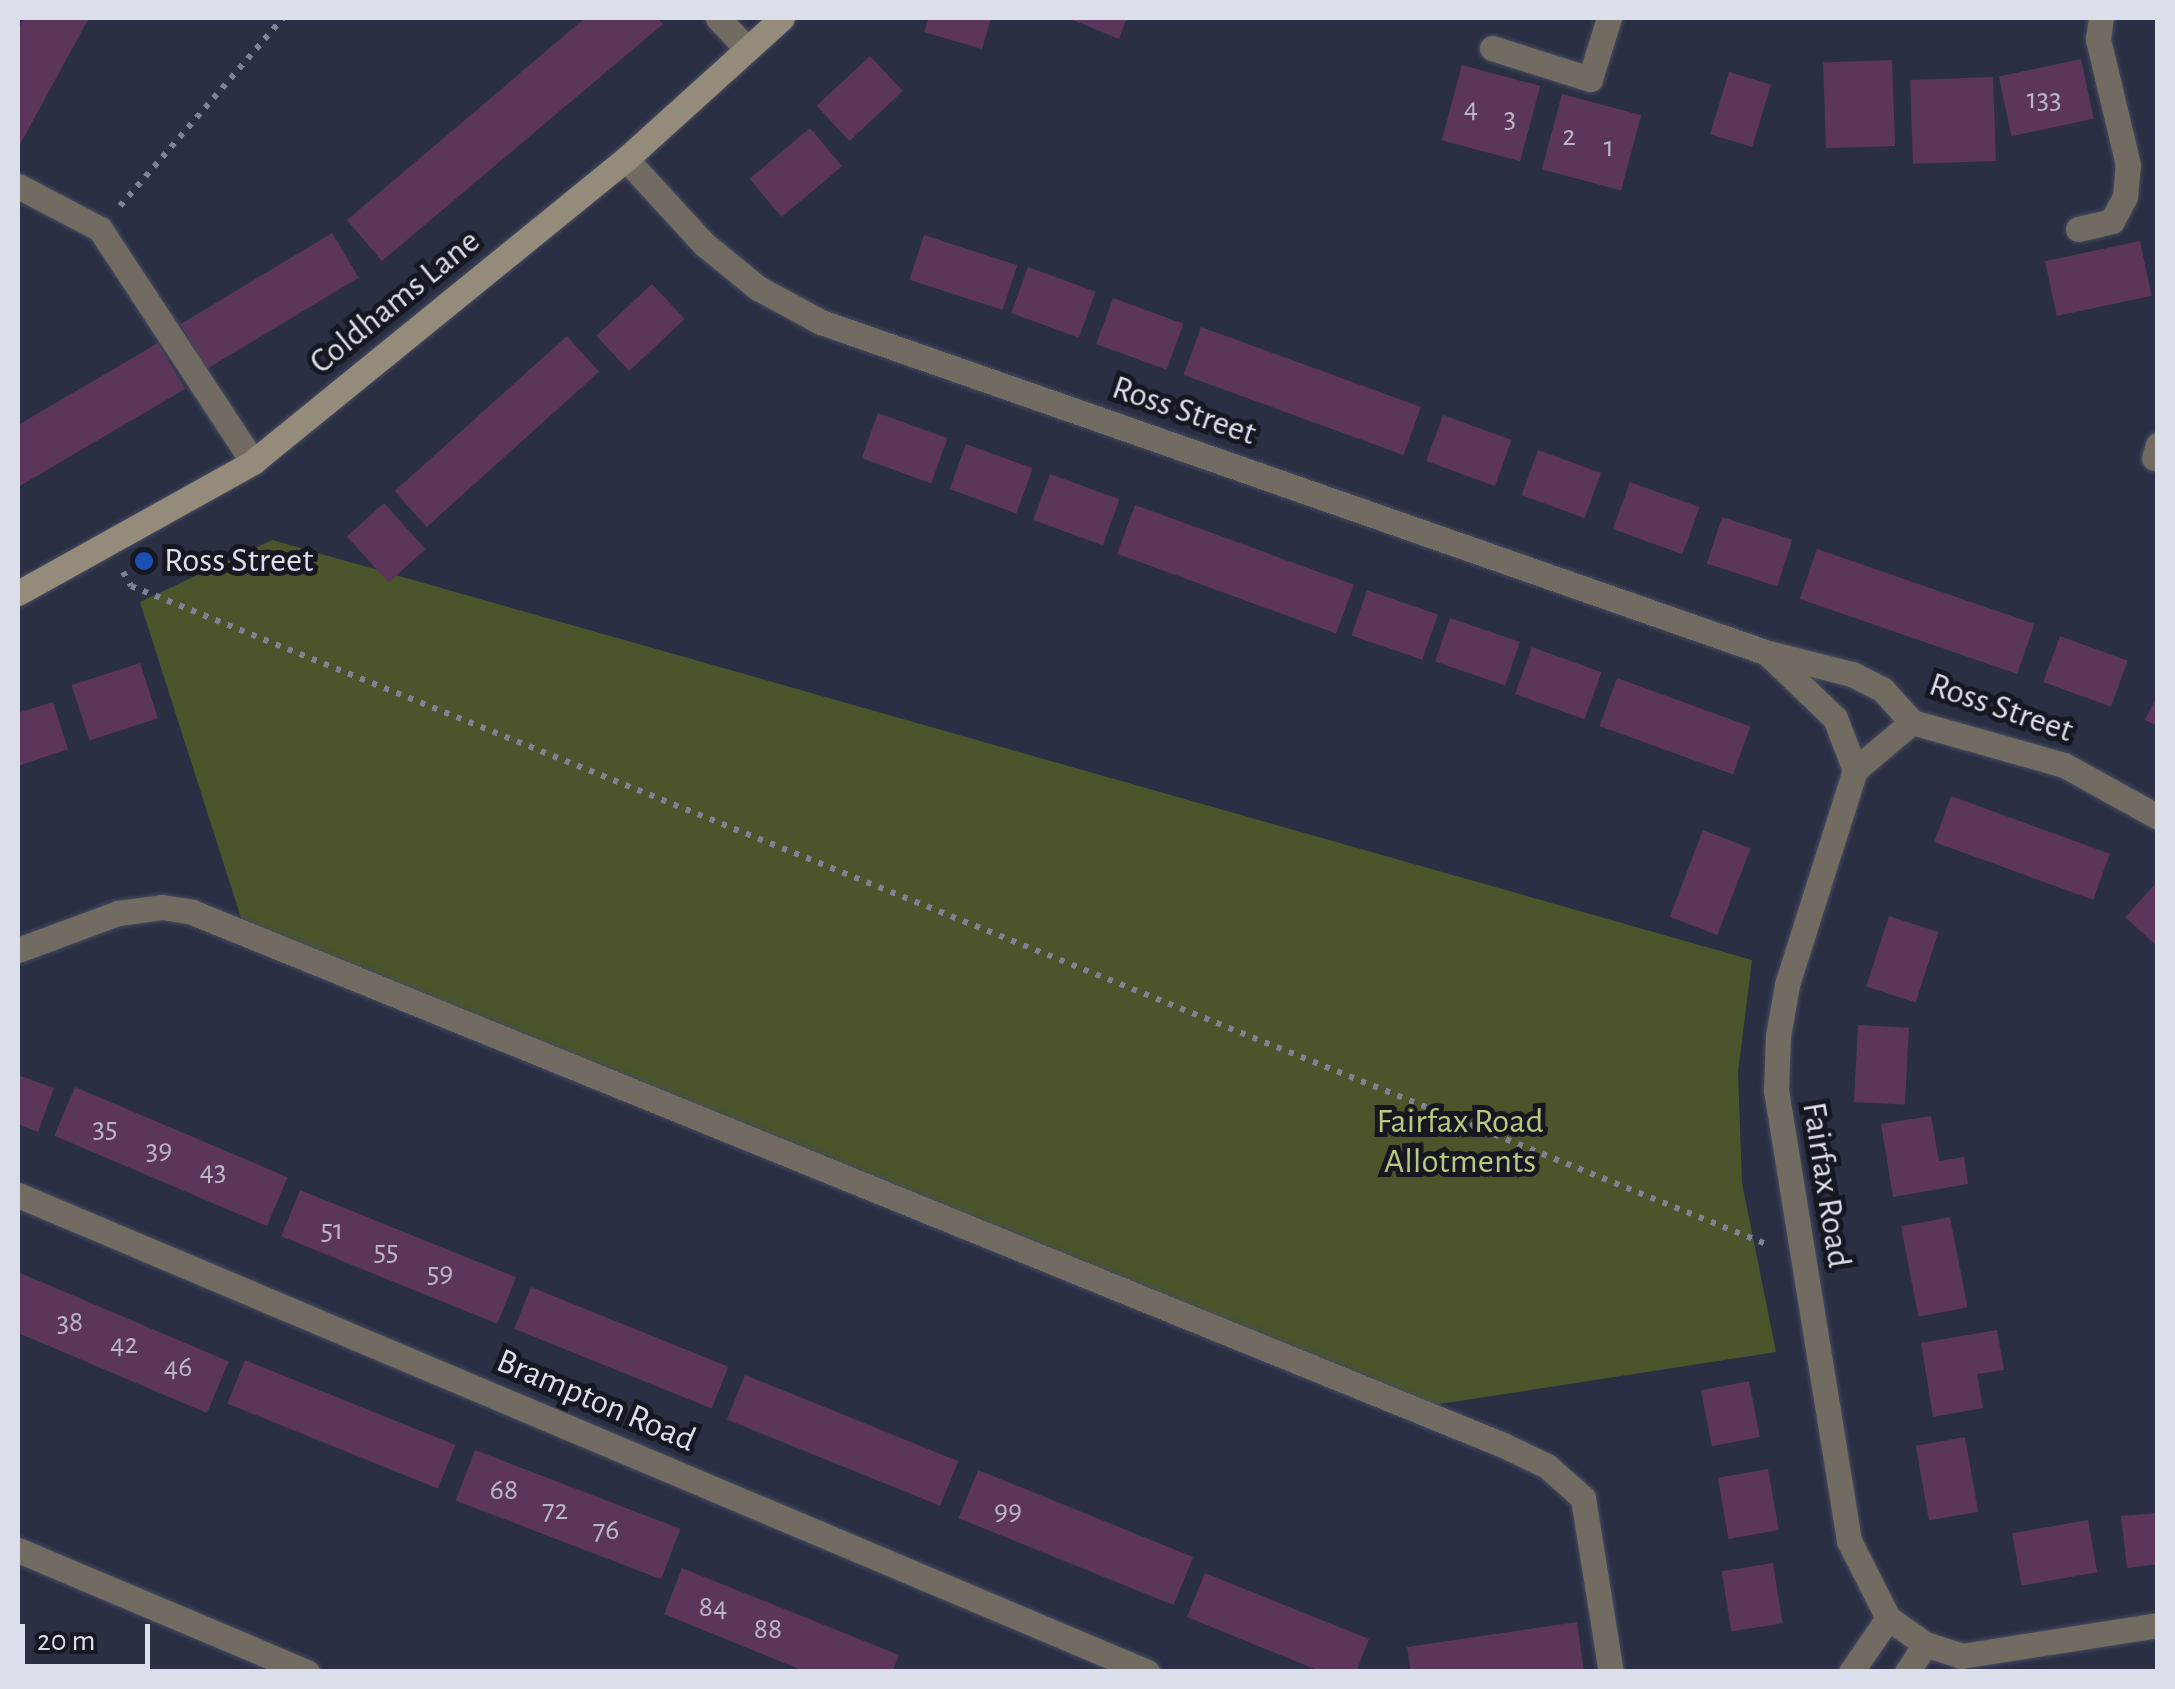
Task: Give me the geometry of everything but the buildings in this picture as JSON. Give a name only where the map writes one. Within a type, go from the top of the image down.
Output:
[{"type":"street","points":[[718,18],[747,49]]},
{"type":"street","name":"Coldhams Lane","points":[[18,593],[253,462],[626,159],[782,18]]},
{"type":"street","points":[[1492,48],[1590,79],[1609,18]]},
{"type":"street","points":[[2078,229],[2112,221],[2124,197],[2128,165],[2098,40],[2101,18]]},
{"type":"street","name":"Ross Street","points":[[626,159],[704,244],[758,288],[822,322],[1765,652],[1852,674],[1882,689],[1912,722],[2064,766],[2158,817]]},
{"type":"street","points":[[18,186],[100,229],[253,462]]},
{"type":"street","name":"Ross Street","points":[[1765,652],[1835,718],[1855,770]]},
{"type":"street","points":[[1855,770],[1912,722]]},
{"type":"street","name":"Fairfax Road","points":[[1855,770],[1787,985],[1778,1036],[1776,1090],[1849,1541],[1888,1618]]},
{"type":"street","points":[[18,950],[118,913],[162,906],[192,912],[1500,1444],[1547,1466],[1583,1498],[1611,1672]]},
{"type":"street","name":"Brampton Road","points":[[18,1195],[1147,1672]]},
{"type":"street","points":[[18,1550],[307,1672]]},
{"type":"street","points":[[1852,1672],[1888,1618],[1925,1644],[1961,1656],[2004,1654],[2158,1625]]},
{"type":"street","points":[[1908,1672],[1925,1644]]},
{"type":"path","points":[[100,229],[282,18]]},
{"type":"path","points":[[108,546],[131,586],[1803,1259]]},
{"type":"green space","name":"Fairfax Road Allotments","points":[[272,540],[1752,960],[1738,1072],[1742,1183],[1776,1352],[1433,1405],[242,921],[140,602]]},
{"type":"place","name":"Ross Street","points":[[144,561]]}]
